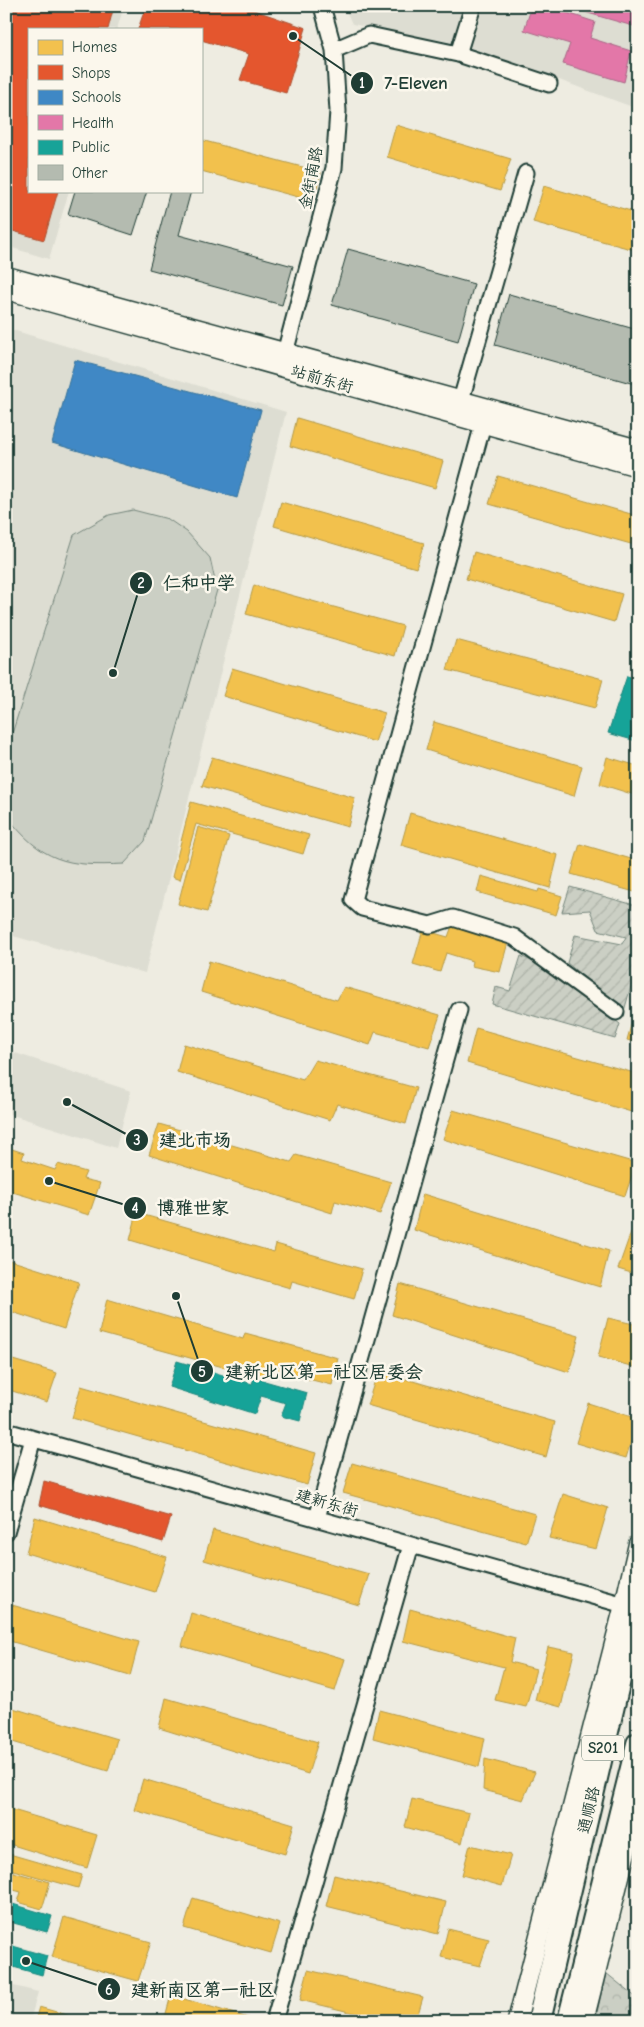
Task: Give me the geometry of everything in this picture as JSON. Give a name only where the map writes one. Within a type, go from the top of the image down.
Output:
[{"type":"main road","name":"通顺路","points":[[539,2021],[634,1605]]},
{"type":"main road","name":"通顺路","points":[[569,2021],[638,1744]]},
{"type":"street","name":"金街南路","points":[[285,353],[334,168],[338,111],[334,50],[322,6]]},
{"type":"street","points":[[458,54],[472,6]]},
{"type":"street","points":[[334,50],[369,35],[458,54],[549,84]]},
{"type":"street","points":[[461,400],[526,173]]},
{"type":"street","name":"站前东街","points":[[6,276],[638,449]]},
{"type":"street","name":"站前东街","points":[[6,290],[638,467]]},
{"type":"street","points":[[488,407],[353,900],[362,908],[430,924],[453,918],[514,936],[616,1012]]},
{"type":"street","points":[[317,1518],[459,1010]]},
{"type":"street","name":"建新东街","points":[[6,1431],[411,1545],[634,1605]]},
{"type":"street","points":[[6,1532],[34,1439]]},
{"type":"street","points":[[517,2021],[634,1605],[638,1544]]},
{"type":"street","points":[[274,2021],[411,1545]]},
{"type":"street","points":[[584,2021],[638,1804]]},
{"type":"shaded area","points":[[6,6],[124,6],[117,28],[28,28],[28,192],[69,192],[49,259],[6,246]]},
{"type":"shaded area","points":[[344,6],[638,6],[638,109],[461,44],[352,24]]},
{"type":"shaded area","points":[[6,328],[286,412],[145,973],[6,934]]},
{"type":"shaded area","points":[[6,1050],[131,1091],[116,1148],[6,1113]]},
{"type":"shaded area","points":[[6,1984],[38,1992],[30,2021],[6,2021]]},
{"type":"green space","points":[[133,510],[168,519],[187,532],[210,558],[217,590],[145,841],[124,864],[104,865],[71,862],[44,852],[19,831],[6,815],[6,753],[74,535],[109,515]]},
{"type":"green space","points":[[570,887],[638,906],[638,962],[624,1011],[567,963],[575,935],[622,944],[626,937],[598,930],[590,910],[562,912]]},
{"type":"green space","points":[[521,956],[554,972],[620,1024],[615,1039],[492,1004],[496,987],[510,991]]},
{"type":"green space","points":[[606,1973],[638,1999],[638,2021],[595,2021]]},
{"type":"building: Homes","points":[[396,125],[511,159],[500,191],[387,157]]},
{"type":"building: Homes","points":[[202,140],[321,172],[313,201],[202,171]]},
{"type":"building: Homes","points":[[544,186],[638,213],[638,251],[533,222]]},
{"type":"building: Homes","points":[[297,418],[443,461],[435,488],[290,446]]},
{"type":"building: Homes","points":[[498,476],[638,516],[638,546],[489,504]]},
{"type":"building: Homes","points":[[281,502],[424,543],[416,568],[274,526]]},
{"type":"building: Homes","points":[[474,552],[622,594],[614,622],[466,579]]},
{"type":"building: Homes","points":[[254,585],[403,626],[395,656],[246,614]]},
{"type":"building: Homes","points":[[456,640],[603,679],[595,708],[447,670]]},
{"type":"building: Homes","points":[[232,668],[385,713],[375,742],[223,696]]},
{"type":"building: Homes","points":[[434,722],[582,766],[574,796],[426,750]]},
{"type":"building: Homes","points":[[212,757],[355,798],[348,827],[202,786]]},
{"type":"building: Homes","points":[[607,757],[638,766],[638,796],[600,784]]},
{"type":"building: Homes","points":[[191,802],[309,835],[303,854],[196,824],[180,880],[172,877]]},
{"type":"building: Homes","points":[[410,813],[558,855],[550,888],[401,845]]},
{"type":"building: Homes","points":[[198,827],[229,836],[207,912],[178,904]]},
{"type":"building: Homes","points":[[580,844],[638,861],[638,893],[571,874]]},
{"type":"building: Homes","points":[[481,876],[538,892],[539,889],[562,896],[556,915],[477,892]]},
{"type":"building: Homes","points":[[452,926],[508,942],[500,972],[471,966],[472,961],[446,953],[440,972],[413,964],[423,930],[448,937]]},
{"type":"building: Homes","points":[[209,961],[337,1000],[344,987],[440,1015],[429,1047],[375,1032],[370,1045],[201,992]]},
{"type":"building: Homes","points":[[632,1022],[638,1023],[638,1043],[627,1040]]},
{"type":"building: Homes","points":[[476,1028],[638,1074],[638,1114],[467,1063]]},
{"type":"building: Homes","points":[[184,1044],[303,1080],[315,1060],[416,1088],[406,1124],[337,1104],[330,1120],[177,1072]]},
{"type":"building: Homes","points":[[453,1110],[636,1163],[625,1196],[443,1139]]},
{"type":"building: Homes","points":[[159,1124],[291,1162],[296,1155],[391,1182],[380,1214],[335,1201],[332,1213],[149,1155]]},
{"type":"building: Homes","points":[[6,1147],[24,1153],[22,1159],[55,1170],[58,1164],[86,1172],[83,1179],[100,1183],[89,1215],[6,1190]]},
{"type":"building: Homes","points":[[423,1194],[609,1251],[600,1287],[414,1230]]},
{"type":"building: Homes","points":[[137,1213],[274,1252],[276,1244],[362,1269],[354,1299],[292,1281],[290,1288],[130,1240]]},
{"type":"building: Homes","points":[[631,1232],[638,1234],[638,1275],[618,1269]]},
{"type":"building: Homes","points":[[6,1259],[79,1282],[64,1329],[6,1310]]},
{"type":"building: Homes","points":[[400,1284],[579,1336],[569,1372],[392,1315]]},
{"type":"building: Homes","points":[[107,1299],[243,1339],[245,1333],[338,1358],[332,1385],[268,1369],[263,1378],[99,1333]]},
{"type":"building: Homes","points":[[608,1318],[638,1325],[638,1368],[598,1357]]},
{"type":"building: Homes","points":[[6,1358],[57,1373],[47,1402],[6,1389]]},
{"type":"building: Homes","points":[[378,1371],[555,1422],[546,1457],[367,1405]]},
{"type":"building: Homes","points":[[81,1386],[316,1453],[307,1485],[72,1418]]},
{"type":"building: Homes","points":[[588,1403],[638,1419],[626,1458],[576,1443]]},
{"type":"building: Homes","points":[[352,1463],[535,1514],[526,1543],[343,1493]]},
{"type":"building: Homes","points":[[563,1494],[608,1508],[596,1549],[549,1538]]},
{"type":"building: Homes","points":[[35,1517],[167,1557],[155,1592],[26,1553]]},
{"type":"building: Homes","points":[[213,1530],[369,1574],[359,1605],[204,1560]]},
{"type":"building: Homes","points":[[12,1605],[139,1642],[130,1676],[6,1640],[6,1625]]},
{"type":"building: Homes","points":[[410,1609],[515,1638],[510,1662],[536,1669],[526,1707],[495,1700],[504,1667],[403,1641]]},
{"type":"building: Homes","points":[[191,1613],[345,1659],[335,1691],[182,1646]]},
{"type":"building: Homes","points":[[548,1647],[574,1652],[561,1707],[535,1700]]},
{"type":"building: Homes","points":[[166,1698],[318,1742],[308,1774],[159,1728]]},
{"type":"building: Homes","points":[[6,1706],[117,1739],[108,1771],[6,1740]]},
{"type":"building: Homes","points":[[379,1710],[485,1738],[479,1767],[373,1738]]},
{"type":"building: Homes","points":[[485,1759],[535,1772],[523,1800],[483,1790]]},
{"type":"building: Homes","points":[[143,1779],[294,1824],[285,1854],[134,1810]]},
{"type":"building: Homes","points":[[412,1799],[469,1813],[462,1843],[405,1827]]},
{"type":"building: Homes","points":[[6,1808],[97,1835],[87,1868],[6,1843]]},
{"type":"building: Homes","points":[[470,1845],[511,1855],[502,1886],[462,1875]]},
{"type":"building: Homes","points":[[6,1853],[82,1875],[78,1888],[6,1868]]},
{"type":"building: Homes","points":[[6,1870],[50,1882],[42,1909],[18,1902],[21,1892],[6,1888]]},
{"type":"building: Homes","points":[[334,1875],[446,1902],[438,1934],[326,1906]]},
{"type":"building: Homes","points":[[193,1898],[280,1924],[271,1953],[184,1928]]},
{"type":"building: Homes","points":[[64,1917],[151,1942],[138,1981],[52,1957]]},
{"type":"building: Homes","points":[[448,1929],[489,1939],[480,1966],[441,1957]]},
{"type":"building: Homes","points":[[308,1970],[423,1997],[416,2021],[387,2021],[300,2000]]},
{"type":"building: Homes","points":[[171,1995],[255,2020],[164,2021]]},
{"type":"building: Homes","points":[[39,2007],[88,2021],[35,2021]]},
{"type":"building: Shops","points":[[6,6],[114,6],[108,28],[28,28],[28,192],[58,192],[44,240],[6,229]]},
{"type":"building: Shops","points":[[146,6],[242,6],[306,28],[286,93],[240,80],[249,54],[202,40],[202,28],[138,28]]},
{"type":"building: Shops","points":[[44,1481],[171,1517],[163,1542],[39,1505]]},
{"type":"building: Schools","points":[[75,360],[261,410],[237,498],[52,443]]},
{"type":"building: Health","points":[[532,6],[546,6],[595,22],[590,38],[631,51],[624,82],[563,64],[570,44],[524,30]]},
{"type":"building: Health","points":[[567,6],[638,6],[633,26],[567,7]]},
{"type":"building: Public","points":[[627,676],[638,679],[634,693],[638,694],[638,734],[636,741],[608,733]]},
{"type":"building: Public","points":[[177,1361],[252,1384],[254,1378],[307,1393],[300,1421],[281,1416],[286,1403],[261,1396],[255,1414],[169,1387]]},
{"type":"building: Public","points":[[6,1902],[52,1916],[47,1932],[6,1921]]},
{"type":"building: Public","points":[[6,1944],[47,1956],[42,1975],[6,1965]]},
{"type":"building: Other","points":[[75,192],[147,192],[133,235],[68,214]]},
{"type":"building: Other","points":[[170,192],[191,192],[179,235],[293,266],[282,305],[149,269]]},
{"type":"building: Other","points":[[348,249],[474,284],[458,341],[332,305]]},
{"type":"building: Other","points":[[509,294],[638,330],[638,385],[495,345]]},
{"type":"place","name":"7-Eleven","points":[[293,36]]},
{"type":"place","name":"仁和中学","points":[[113,673]]},
{"type":"place","name":"建北市场","points":[[67,1102]]},
{"type":"place","name":"博雅世家","points":[[49,1181]]},
{"type":"place","name":"建新北区第一社区居委会","points":[[176,1296]]},
{"type":"place","name":"建新南区第一社区","points":[[26,1961]]}]
